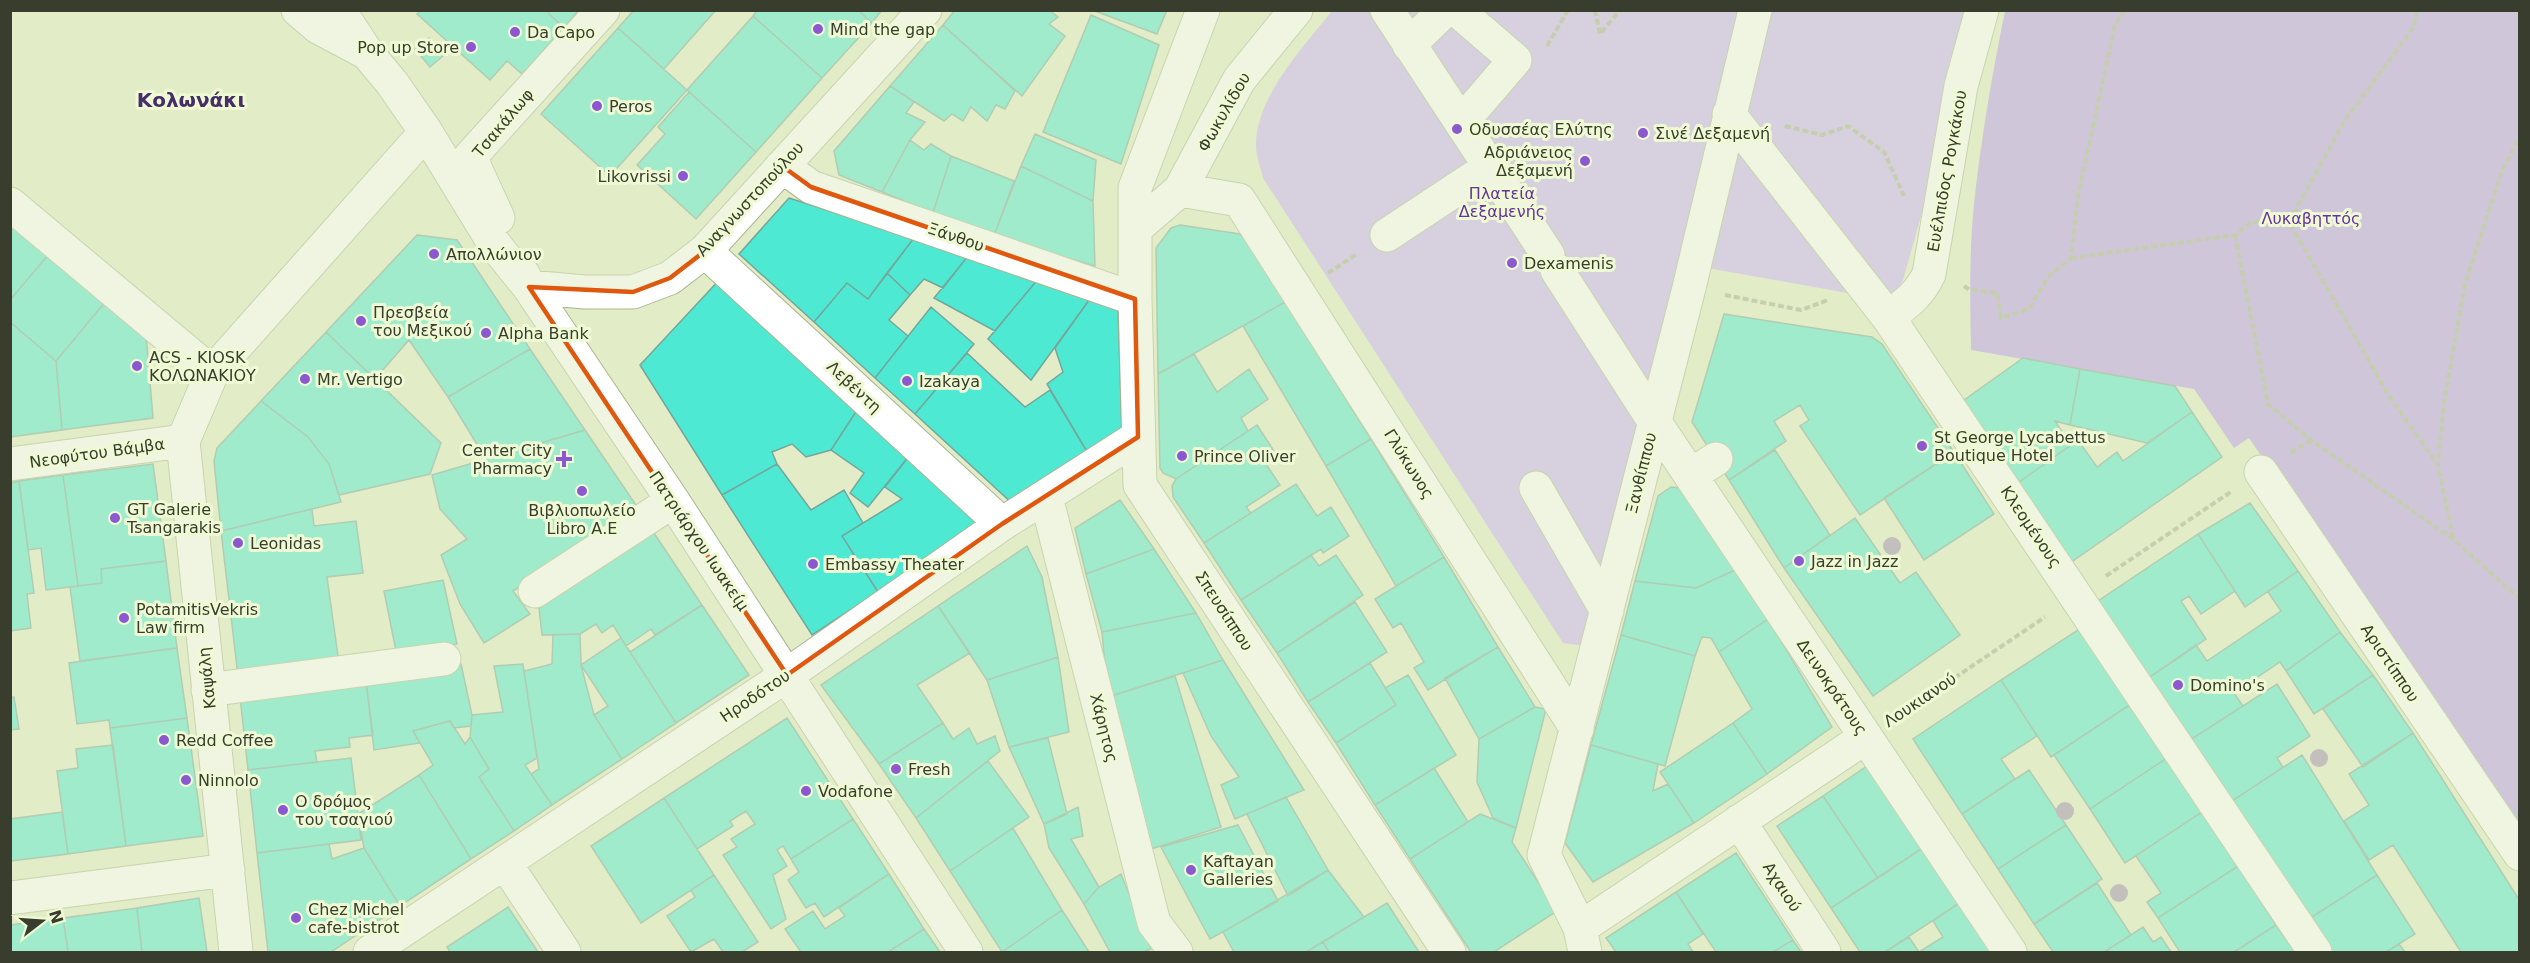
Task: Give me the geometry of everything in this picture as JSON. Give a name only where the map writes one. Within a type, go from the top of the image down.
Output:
[{"type":"street","points":[[298,10],[318,27],[367,53]]},
{"type":"street","name":"Πατριάρχου Ιωακείμ","points":[[339,10],[367,53],[392,83],[426,132],[495,245],[529,286],[673,501],[966,952]]},
{"type":"street","name":"Τσακάλωφ","points":[[529,286],[470,157],[603,10]]},
{"type":"street","name":"Αναγνωστοπούλου","points":[[529,286],[585,292],[633,292],[670,278],[705,250],[925,10]]},
{"type":"street","points":[[1136,228],[1136,188],[1203,10]]},
{"type":"street","name":"Φωκυλίδου","points":[[1180,190],[1239,80],[1296,10]]},
{"type":"street","name":"Δεινοκράτους","points":[[1387,10],[1654,421],[1703,467],[1866,737],[2010,952]]},
{"type":"street","points":[[1409,45],[1445,10]]},
{"type":"street","points":[[1457,10],[1515,60],[1461,123]]},
{"type":"street","name":"Ξανθίππου","points":[[1582,940],[1544,855],[1689,288],[1755,10]]},
{"type":"street","name":"Ευέλπιδος Ρογκάκου","points":[[1888,317],[1910,302],[1924,286],[1931,263],[1961,86],[1983,10]]},
{"type":"street","name":"Κλεομένους","points":[[1729,114],[1888,317],[2315,952]]},
{"type":"street","name":"Καψάλη","points":[[236,952],[183,441],[212,373],[426,132]]},
{"type":"street","name":"Ξάνθου","points":[[782,166],[811,187],[1136,299]]},
{"type":"street","points":[[1387,235],[1490,167]]},
{"type":"street","points":[[1136,228],[1180,190]]},
{"type":"street","name":"Γλύκωνος","points":[[1180,190],[1239,200],[1300,292],[1577,729]]},
{"type":"street","points":[[10,204],[212,373]]},
{"type":"street","name":"Σπευσίππου","points":[[1136,228],[1140,485],[1449,952]]},
{"type":"street","name":"Λεβέντη","points":[[705,250],[1002,524]]},
{"type":"street","name":"Ηροδότου","points":[[370,952],[787,675],[1002,524],[1138,437]]},
{"type":"street","name":"Νεοφύτου Βάμβα","points":[[10,464],[183,441]]},
{"type":"street","name":"Αριστίππου","points":[[2261,472],[2520,854]]},
{"type":"street","points":[[1536,488],[1606,611]]},
{"type":"street","name":"Χάρητος","points":[[1046,497],[1154,923],[1176,952]]},
{"type":"street","points":[[535,591],[673,501]]},
{"type":"street","points":[[208,690],[444,659]]},
{"type":"street","name":"Λουκιανού","points":[[1582,940],[1739,821],[1866,737]]},
{"type":"street","name":"Αχαιού","points":[[1739,821],[1824,952]]},
{"type":"street","points":[[505,863],[564,952]]},
{"type":"street","points":[[10,898],[228,870]]},
{"type":"path","points":[[1595,10],[1600,34],[1620,10]]},
{"type":"path","points":[[2071,258],[2078,196],[2112,35],[2115,25],[2125,10]]},
{"type":"path","points":[[2289,222],[2345,120],[2414,27],[2417,10]]},
{"type":"path","points":[[1729,114],[1822,135],[1848,126],[1884,152],[1905,198]]},
{"type":"path","points":[[2453,539],[2438,465],[2444,403],[2465,284],[2502,171],[2520,135]]},
{"type":"path","points":[[1931,263],[1970,290],[1997,293],[2001,318],[2029,309],[2048,278],[2071,258],[2235,236],[2251,222],[2289,222]]},
{"type":"path","points":[[2289,222],[2389,396],[2438,465]]},
{"type":"path","points":[[1300,292],[1387,235]]},
{"type":"path","points":[[2235,236],[2268,404],[2311,440],[2453,539],[2520,599]]},
{"type":"path","points":[[1689,288],[1802,310],[1834,298]]},
{"type":"path","name":"Λουκιανού","points":[[1866,737],[2261,472]]},
{"type":"highlighted area","points":[[782,166],[811,187],[1135,299],[1138,437],[1002,524],[787,675],[529,287],[633,292],[670,278],[705,251]]},
{"type":"green space","name":"Πλατεία Δεξαμενής","points":[[1332,11],[1744,11],[1586,646],[1563,643],[1263,178],[1256,146],[1258,128],[1264,110],[1272,91],[1295,56]]},
{"type":"green space","points":[[1767,11],[1968,11],[1943,90],[1930,184],[1903,280],[1897,290],[1881,299],[1708,268]]},
{"type":"green space","name":"Λυκαβηττός","points":[[2005,11],[2519,11],[2519,831],[2249,438],[2234,448],[2194,389],[1971,350],[1972,222],[1987,107]]},
{"type":"building","points":[[421,10],[545,10],[564,28],[522,74],[507,61],[490,80],[417,14]]},
{"type":"building","points":[[545,10],[579,10],[564,28]]},
{"type":"building","points":[[634,10],[716,10],[664,69],[618,28]]},
{"type":"building","points":[[757,10],[858,10],[872,23],[822,78],[753,16]]},
{"type":"building","points":[[858,10],[882,10],[872,23]]},
{"type":"building","points":[[955,10],[1049,10],[1058,17],[1049,24],[1065,36],[1022,96],[943,25]]},
{"type":"building","points":[[1092,10],[1167,10],[1157,34]]},
{"type":"building","points":[[1091,15],[1159,45],[1121,164],[1043,132]]},
{"type":"building","points":[[753,16],[822,78],[756,152],[687,90]]},
{"type":"building","points":[[943,25],[1015,91],[1005,109],[996,105],[987,121],[971,107],[963,121],[952,114],[944,121],[890,86]]},
{"type":"building","points":[[618,28],[687,90],[610,176],[541,114]]},
{"type":"building","points":[[429,38],[443,56],[430,67],[415,49]]},
{"type":"building","points":[[890,86],[914,102],[906,113],[925,122],[910,140],[882,192],[839,175],[834,151]]},
{"type":"building","points":[[689,92],[756,152],[696,219],[637,165],[665,134],[658,127]]},
{"type":"building","points":[[1035,134],[1096,160],[1093,201],[1021,166]]},
{"type":"building","points":[[910,140],[924,150],[931,144],[951,156],[933,213],[882,192]]},
{"type":"building","points":[[951,156],[1014,181],[995,233],[933,213]]},
{"type":"building","points":[[1021,166],[1093,201],[1095,266],[995,233]]},
{"type":"building","points":[[789,198],[914,238],[868,299],[847,283],[814,322],[739,254]]},
{"type":"building","points":[[10,221],[49,254],[10,300]]},
{"type":"building","points":[[1180,225],[1240,234],[1248,239],[1285,302],[1158,374],[1156,248],[1171,228]]},
{"type":"building","points":[[417,235],[457,240],[530,349],[448,397],[409,340],[375,379],[326,332]]},
{"type":"building","points":[[914,238],[968,256],[943,288],[924,279],[910,295],[887,273]]},
{"type":"building","points":[[49,254],[106,301],[56,361],[10,322],[10,300]]},
{"type":"building","points":[[968,256],[1038,279],[995,331],[934,298]]},
{"type":"building","points":[[887,273],[910,295],[889,320],[908,336],[875,378],[814,322],[847,283],[868,299]]},
{"type":"building","points":[[721,278],[863,401],[831,450],[806,457],[792,444],[772,452],[777,464],[722,495],[640,365]]},
{"type":"building","points":[[1038,279],[1092,296],[1031,380],[988,339]]},
{"type":"building","points":[[1092,296],[1118,307],[1122,434],[1089,455],[1047,384],[1063,372],[1055,348]]},
{"type":"building","points":[[106,301],[146,334],[153,418],[62,430],[56,361]]},
{"type":"building","points":[[1285,302],[1371,439],[1326,466],[1243,326]]},
{"type":"building","points":[[931,307],[974,344],[915,414],[875,378]]},
{"type":"building","points":[[1724,314],[1872,337],[1882,344],[1954,452],[1860,515],[1800,426],[1809,420],[1800,405],[1774,421],[1786,441],[1729,480],[1692,422]]},
{"type":"building","points":[[10,322],[56,361],[62,430],[10,437]]},
{"type":"building","points":[[326,332],[441,443],[430,474],[339,495],[329,464],[308,437],[261,401]]},
{"type":"building","points":[[530,349],[585,430],[486,459],[448,397]]},
{"type":"building","points":[[967,353],[1025,407],[1050,390],[1089,455],[1014,505],[915,414]]},
{"type":"building","points":[[1194,354],[1217,392],[1249,369],[1268,399],[1241,418],[1248,431],[1176,479],[1163,473],[1160,468],[1158,374]]},
{"type":"building","points":[[2023,358],[2080,369],[2070,425],[2055,421],[2071,445],[2015,485],[1960,403]]},
{"type":"building","points":[[2080,369],[2175,386],[2192,412],[2147,443],[2070,425]]},
{"type":"building","points":[[261,401],[308,437],[329,464],[341,502],[221,531],[214,461],[217,448]]},
{"type":"building","points":[[863,401],[913,451],[868,507],[850,493],[864,473],[831,450]]},
{"type":"building","points":[[2192,412],[2222,457],[2070,563],[2015,485],[2078,440],[2097,467],[2117,452],[2123,461]]},
{"type":"building","points":[[1257,425],[1274,451],[1262,458],[1280,485],[1246,507],[1251,513],[1204,543],[1173,497],[1172,486],[1176,479]]},
{"type":"building","points":[[585,430],[640,511],[513,591],[530,614],[484,643],[460,604],[441,555],[467,539],[440,509],[432,475]]},
{"type":"building","points":[[1371,439],[1444,557],[1396,586],[1326,466]]},
{"type":"building","points":[[1775,450],[1830,535],[1784,568],[1729,480]]},
{"type":"building","points":[[913,451],[981,525],[878,592],[842,536],[902,499],[885,487]]},
{"type":"building","points":[[1954,452],[1994,514],[1924,560],[1884,498]]},
{"type":"building","name":"GT Galerie Tsangarakis","points":[[153,464],[166,561],[101,569],[102,583],[78,586],[63,475]]},
{"type":"building","name":"Embassy Theater","points":[[777,464],[811,510],[844,490],[863,523],[842,536],[878,592],[812,635],[722,495]]},
{"type":"building","points":[[63,475],[78,586],[46,590],[41,548],[28,550],[19,481]]},
{"type":"building","points":[[19,481],[34,593],[27,594],[31,628],[10,631],[10,483]]},
{"type":"building","points":[[1296,484],[1317,516],[1331,507],[1349,536],[1323,553],[1321,549],[1241,600],[1204,543]]},
{"type":"building","points":[[1671,487],[1681,488],[1735,570],[1696,588],[1635,581],[1658,496]]},
{"type":"building","points":[[1120,500],[1154,549],[1086,574],[1075,528]]},
{"type":"building","points":[[2250,503],[2298,571],[2245,607],[2198,534]]},
{"type":"building","points":[[312,509],[314,526],[356,521],[363,573],[327,577],[339,663],[238,676],[221,531]]},
{"type":"building","points":[[1855,518],[1900,583],[1916,572],[1960,635],[1873,696],[1784,568]]},
{"type":"building","points":[[654,533],[702,605],[655,635],[651,629],[626,646],[613,625],[602,633],[596,624],[580,634],[542,635],[539,608]]},
{"type":"building","points":[[2198,534],[2235,591],[2201,614],[2189,596],[2181,601],[2206,639],[2147,679],[2095,603]]},
{"type":"building","points":[[1027,546],[1042,577],[1058,657],[987,680],[938,606]]},
{"type":"building","points":[[1154,549],[1196,613],[1102,632],[1086,574]]},
{"type":"building","points":[[1311,555],[1319,566],[1336,555],[1363,595],[1277,653],[1241,600]]},
{"type":"building","points":[[1444,557],[1498,647],[1428,690],[1414,668],[1424,662],[1401,623],[1393,628],[1375,599]]},
{"type":"building","name":"PotamitisVekris Law firm","points":[[166,561],[177,648],[80,661],[70,587],[102,583],[101,569]]},
{"type":"building","points":[[1735,570],[1768,619],[1719,652],[1711,638],[1702,637],[1695,656],[1621,635],[1635,581],[1696,588]]},
{"type":"building","points":[[2298,571],[2340,632],[2286,671],[2280,662],[2234,693],[2243,706],[2190,740],[2147,679],[2196,645],[2207,661],[2281,611],[2268,592]]},
{"type":"building","points":[[443,580],[457,644],[397,656],[384,591]]},
{"type":"building","points":[[1355,602],[1387,652],[1308,702],[1277,653]]},
{"type":"building","points":[[702,605],[749,675],[676,723],[630,652]]},
{"type":"building","points":[[938,606],[970,653],[917,685],[943,723],[879,764],[821,685]]},
{"type":"building","points":[[1196,613],[1223,660],[1108,697],[1102,632]]},
{"type":"building","points":[[1768,619],[1832,727],[1767,774],[1733,723],[1752,709],[1719,652]]},
{"type":"building","points":[[2081,628],[2131,704],[2051,757],[2001,680]]},
{"type":"building","points":[[2340,632],[2373,675],[2314,714],[2286,671]]},
{"type":"building","points":[[580,634],[581,665],[594,715],[622,759],[552,805],[531,774],[539,769],[524,671],[552,664],[553,635]]},
{"type":"building","points":[[1621,635],[1695,656],[1665,766],[1591,745]]},
{"type":"building","points":[[621,638],[676,723],[622,759],[594,715],[608,706],[581,665]]},
{"type":"building","points":[[1498,647],[1535,707],[1479,739],[1445,678]]},
{"type":"building","points":[[177,648],[187,718],[110,728],[109,720],[77,724],[69,663]]},
{"type":"building","points":[[1058,657],[1069,732],[1009,747],[987,680]]},
{"type":"building","points":[[1223,660],[1304,790],[1235,819],[1221,785],[1239,777],[1211,736],[1183,673]]},
{"type":"building","points":[[1370,663],[1396,705],[1336,743],[1308,702]]},
{"type":"building","points":[[461,664],[472,715],[471,726],[454,728],[450,721],[413,731],[420,743],[374,750],[366,681]]},
{"type":"building","points":[[523,664],[537,758],[525,765],[552,805],[514,831],[479,777],[489,769],[470,737],[472,715],[503,712],[494,666]]},
{"type":"building","points":[[1408,675],[1456,755],[1375,805],[1336,743],[1396,705],[1385,688]]},
{"type":"building","points":[[2373,675],[2413,733],[2363,767],[2323,709]]},
{"type":"building","points":[[1175,676],[1221,827],[1151,849],[1108,697]]},
{"type":"building","points":[[2001,680],[2037,736],[2001,759],[2015,779],[1962,814],[1913,739]]},
{"type":"building","points":[[366,681],[373,735],[349,738],[350,747],[315,751],[317,762],[248,770],[240,697]]},
{"type":"building","points":[[2277,684],[2310,736],[2277,758],[2283,767],[2232,801],[2190,740]]},
{"type":"building","points":[[14,697],[19,729],[10,730],[10,698]]},
{"type":"building","points":[[2131,704],[2167,758],[2090,809],[2054,755]]},
{"type":"building","points":[[1535,707],[1546,709],[1516,828],[1493,818],[1477,782],[1479,739]]},
{"type":"building","points":[[187,718],[203,836],[126,846],[110,728]]},
{"type":"building","points":[[787,718],[853,819],[791,859],[783,846],[777,850],[787,866],[773,875],[786,919],[771,929],[723,855],[737,847],[731,839],[755,824],[746,811],[730,821],[733,826],[697,849],[664,798]]},
{"type":"building","points":[[450,721],[465,744],[470,737],[489,769],[479,777],[514,831],[471,859],[419,775],[433,765],[413,731]]},
{"type":"building","points":[[943,723],[953,739],[969,728],[977,744],[995,736],[1000,751],[916,818],[879,764]]},
{"type":"building","points":[[1733,723],[1767,774],[1694,823],[1660,772]]},
{"type":"building","points":[[2413,733],[2520,901],[2520,952],[2461,952],[2393,845],[2369,860],[2344,821],[2369,805],[2349,774]]},
{"type":"building","points":[[1048,738],[1067,814],[1044,824],[1009,747]]},
{"type":"building","points":[[113,745],[126,846],[68,854],[57,771],[78,768],[76,749]]},
{"type":"building","points":[[1591,745],[1658,764],[1653,791],[1668,784],[1694,823],[1593,882],[1565,843]]},
{"type":"building","points":[[2302,755],[2377,875],[2309,919],[2232,801]]},
{"type":"building","points":[[351,758],[361,840],[257,853],[248,770]]},
{"type":"building","points":[[2167,758],[2202,812],[2125,863],[2090,809]]},
{"type":"building","points":[[988,761],[1029,817],[950,871],[916,818]]},
{"type":"building","points":[[1873,762],[1927,845],[1878,878],[1823,796]]},
{"type":"building","points":[[1434,768],[1468,822],[1410,859],[1375,805]]},
{"type":"building","points":[[2029,770],[2066,825],[1998,869],[1962,814]]},
{"type":"building","points":[[419,775],[471,859],[400,906],[364,848],[358,814]]},
{"type":"building","points":[[1823,796],[1878,878],[1831,908],[1777,826]]},
{"type":"building","points":[[1286,797],[1328,870],[1288,896],[1247,814]]},
{"type":"building","points":[[664,798],[714,875],[641,923],[591,846]]},
{"type":"building","points":[[1078,807],[1083,836],[1071,839],[1099,887],[1084,904],[1049,848],[1044,824]]},
{"type":"building","points":[[62,812],[68,854],[11,861],[10,819]]},
{"type":"building","points":[[2202,812],[2238,866],[2158,918],[2147,902],[2161,893],[2136,856]]},
{"type":"building","points":[[1480,814],[1516,828],[1512,842],[1557,911],[1494,952],[1471,952],[1410,859]]},
{"type":"building","points":[[853,819],[889,874],[824,917],[815,903],[806,908],[788,880],[799,872],[791,859]]},
{"type":"building","points":[[1238,825],[1278,901],[1210,939],[1161,847]]},
{"type":"building","points":[[2066,825],[2102,879],[2034,924],[1998,869]]},
{"type":"building","points":[[1013,828],[1062,910],[1002,952],[950,871]]},
{"type":"building","points":[[329,844],[332,859],[364,848],[400,906],[331,952],[268,952],[257,853]]},
{"type":"building","points":[[1927,845],[1964,900],[1885,952],[1860,952],[1831,908]]},
{"type":"building","points":[[1736,853],[1793,940],[1773,952],[1716,952],[1676,892]]},
{"type":"building","points":[[2238,866],[2276,925],[2234,952],[2180,952],[2158,918]]},
{"type":"building","points":[[1328,870],[1364,917],[1306,952],[1234,952],[1223,932]]},
{"type":"building","points":[[889,874],[924,929],[888,952],[801,952],[785,929],[813,911],[825,929],[845,916],[839,908]]},
{"type":"building","points":[[1121,874],[1151,949],[1143,952],[1110,952],[1084,904],[1099,887]]},
{"type":"building","points":[[714,875],[758,942],[742,952],[723,952],[714,939],[691,952],[667,916],[695,897],[691,890]]},
{"type":"building","points":[[2377,875],[2415,934],[2386,952],[2330,952],[2309,919]]},
{"type":"building","points":[[2097,883],[2131,935],[2104,952],[2053,952],[2034,924]]},
{"type":"building","points":[[1676,892],[1703,934],[1688,944],[1693,952],[1616,952],[1606,938]]},
{"type":"building","points":[[199,898],[207,952],[142,952],[137,908]]},
{"type":"building","points":[[1964,900],[1999,952],[1919,952],[1943,937],[1933,921]]},
{"type":"building","points":[[1387,903],[1419,952],[1329,952],[1323,942]]},
{"type":"building","points":[[508,907],[538,952],[450,952],[447,947]]},
{"type":"building","points":[[137,908],[142,952],[68,952],[63,918]]},
{"type":"building","points":[[1062,910],[1089,952],[1002,952]]},
{"type":"building","points":[[63,918],[68,952],[10,952],[10,925]]},
{"type":"building","points":[[2276,925],[2295,952],[2234,952]]},
{"type":"building","points":[[2143,927],[2153,942],[2161,937],[2171,952],[2104,952]]},
{"type":"building","points":[[924,929],[940,952],[888,952]]},
{"type":"building","points":[[1909,937],[1919,952],[1885,952]]},
{"type":"building","points":[[1793,940],[1801,952],[1773,952]]},
{"type":"building","points":[[1323,942],[1329,952],[1306,952]]},
{"type":"building","points":[[2399,944],[2405,952],[2386,952]]},
{"type":"place","name":"Mind the gap","points":[[818,29]]},
{"type":"place","name":"Da Capo","points":[[515,32]]},
{"type":"place","name":"Pop up Store","points":[[471,47]]},
{"type":"place","name":"Peros","points":[[597,106]]},
{"type":"place","name":"Οδυσσέας Ελύτης","points":[[1457,129]]},
{"type":"place","name":"Σινέ Δεξαμενή","points":[[1643,133]]},
{"type":"place","name":"Αδριάνειος Δεξαμενή","points":[[1585,161]]},
{"type":"place","name":"Likovrissi","points":[[683,176]]},
{"type":"place","name":"Απολλώνιον","points":[[434,254]]},
{"type":"place","name":"Dexamenis","points":[[1512,263]]},
{"type":"place","name":"Πρεσβεία του Μεξικού","points":[[361,321]]},
{"type":"place","name":"Alpha Bank","points":[[486,333]]},
{"type":"place","name":"ACS - KIOSK ΚΟΛΩΝΑΚΙΟΥ","points":[[137,366]]},
{"type":"place","name":"Mr. Vertigo","points":[[305,379]]},
{"type":"place","name":"Izakaya","points":[[907,381]]},
{"type":"place","name":"St George Lycabettus Boutique Hotel","points":[[1922,446]]},
{"type":"place","name":"Prince Oliver","points":[[1182,456]]},
{"type":"place","name":"Center City Pharmacy","points":[[564,459]]},
{"type":"place","name":"Βιβλιοπωλείο Libro Α.Ε","points":[[582,491]]},
{"type":"place","name":"GT Galerie Tsangarakis","points":[[115,518]]},
{"type":"place","name":"Leonidas","points":[[238,543]]},
{"type":"place","name":"Jazz in Jazz","points":[[1799,561]]},
{"type":"place","name":"Embassy Theater","points":[[813,564]]},
{"type":"place","name":"PotamitisVekris Law firm","points":[[124,618]]},
{"type":"place","name":"Domino's","points":[[2178,685]]},
{"type":"place","name":"Redd Coffee","points":[[164,740]]},
{"type":"place","name":"Fresh","points":[[896,769]]},
{"type":"place","name":"Ninnolo","points":[[186,780]]},
{"type":"place","name":"Vodafone","points":[[806,791]]},
{"type":"place","name":"Ο δρόμος του τσαγιού","points":[[283,810]]},
{"type":"place","name":"Kaftayan Galleries","points":[[1191,870]]},
{"type":"place","name":"Chez Michel cafe-bistrot","points":[[296,918]]},
{"type":"district","name":"Κολωνάκι","points":[[191,100]]}]
